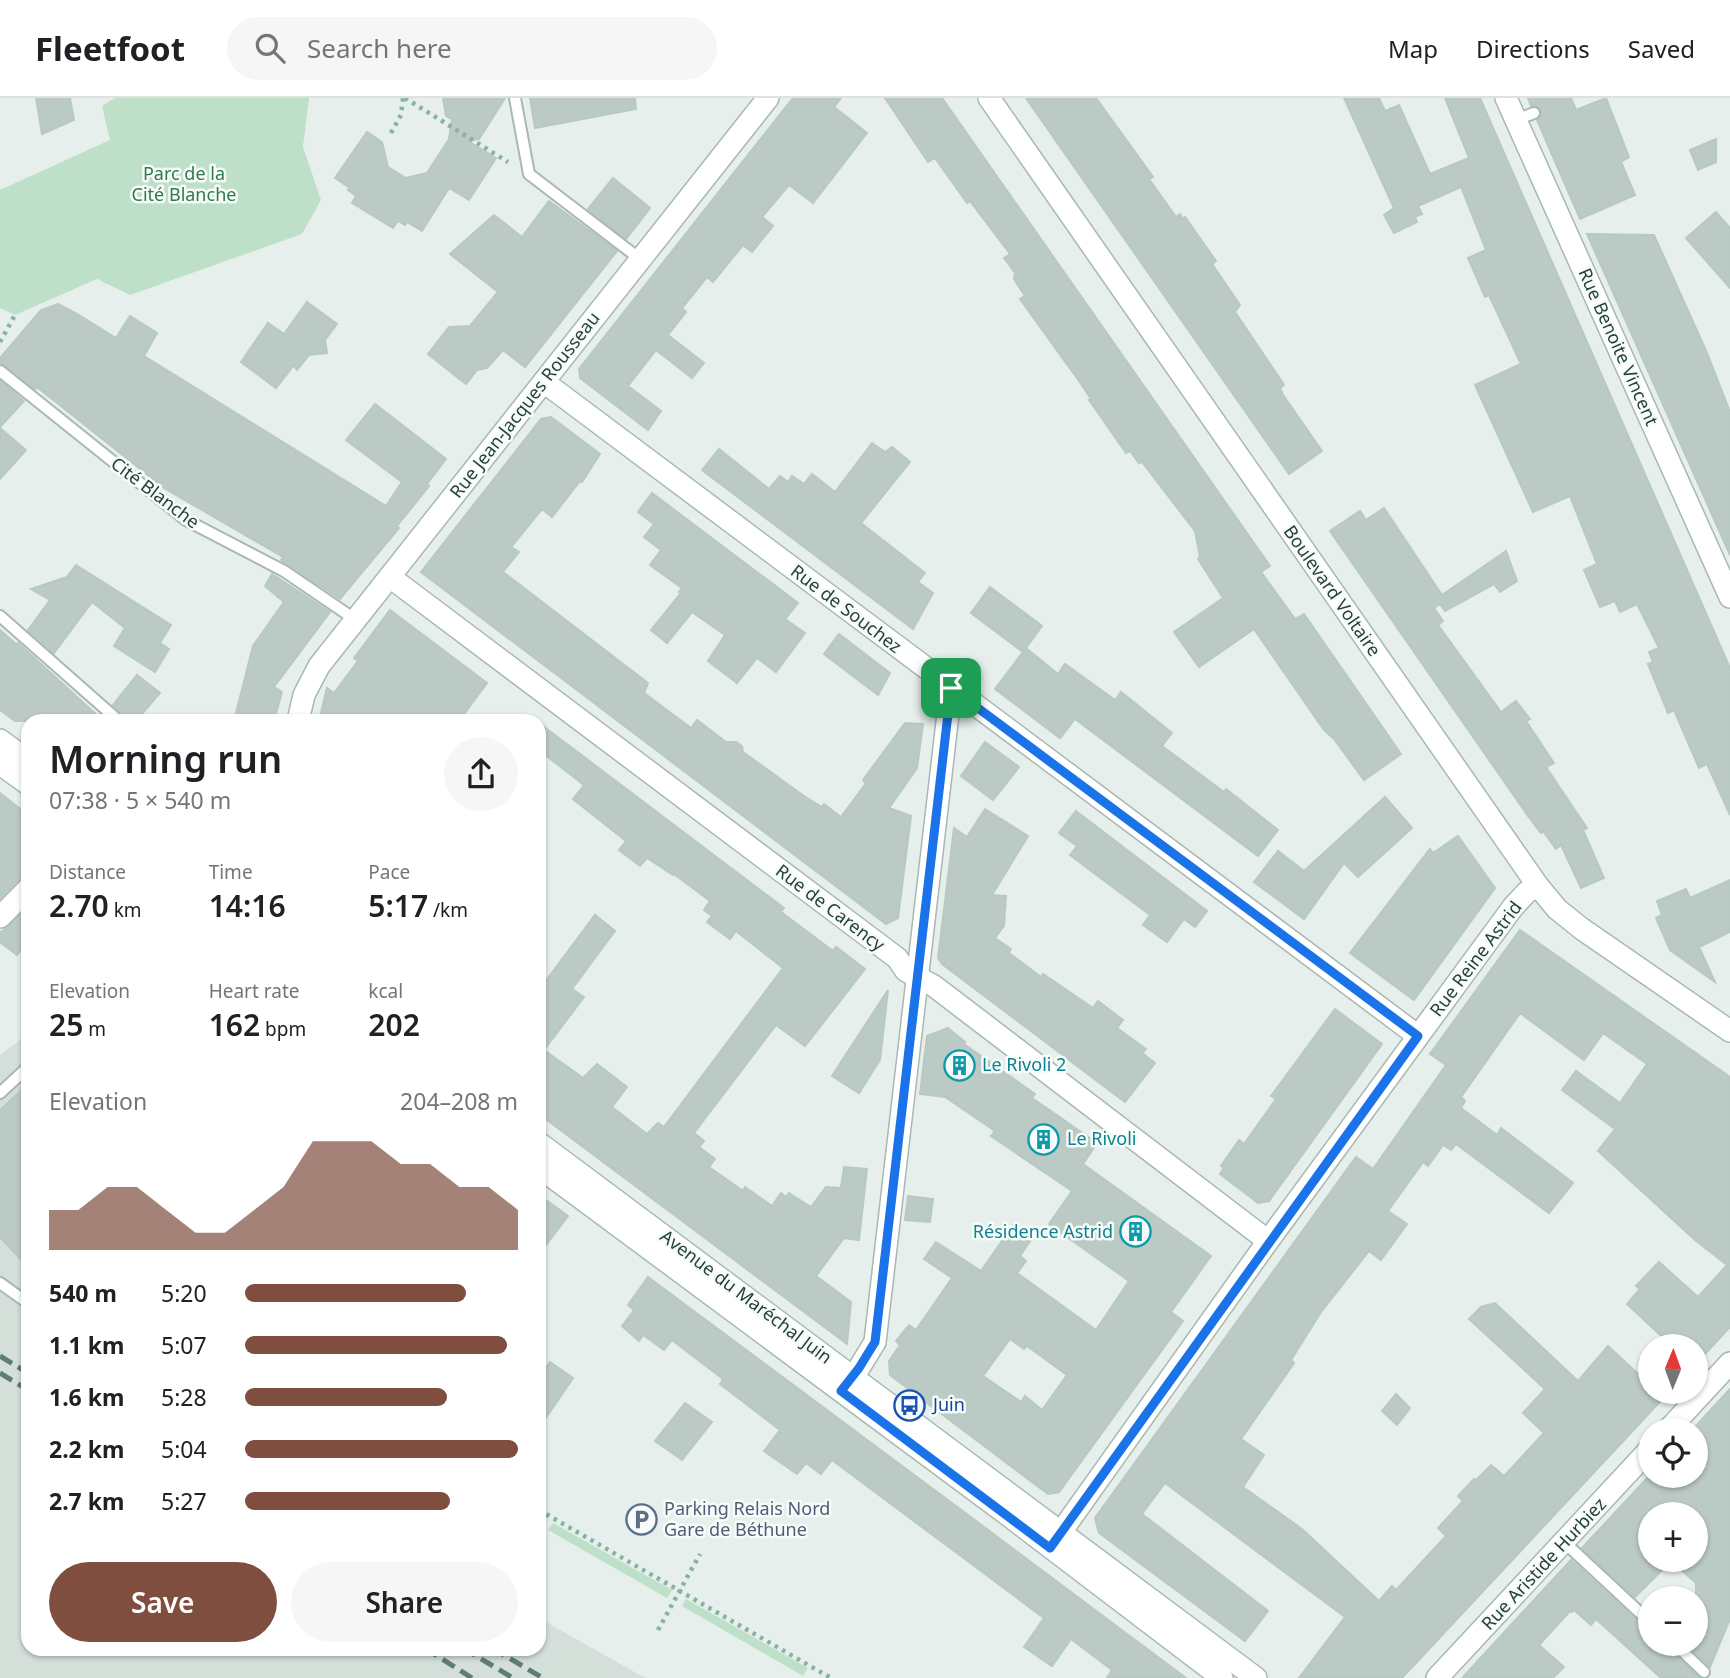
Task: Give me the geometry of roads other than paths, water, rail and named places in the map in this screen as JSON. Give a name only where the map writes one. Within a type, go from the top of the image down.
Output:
[{"type":"street","name":"Rue Jean-Jacques Rousseau","points":[[300,714],[304,695],[319,666],[768,98]]},
{"type":"street","name":"Boulevard Voltaire","points":[[989,98],[1538,886],[1557,909],[1582,929],[1730,1031]]},
{"type":"street","name":"Rue Benoite Vincent","points":[[1506,98],[1525,116],[1730,597]]},
{"type":"street","name":"Rue de Souchez","points":[[544,382],[1418,1036]]},
{"type":"street","name":"Rue de Carency","points":[[390,577],[897,958],[906,971],[934,986],[1268,1241]]},
{"type":"street","points":[[847,1384],[875,1342],[951,688]]},
{"type":"street","points":[[0,740],[21,756]]},
{"type":"street","points":[[0,764],[21,779]]},
{"type":"street","name":"Rue Reine Astrid","points":[[1056,1540],[1268,1241],[1513,906],[1527,892],[1538,886]]},
{"type":"street","points":[[0,917],[21,896]]},
{"type":"street","name":"Avenue du Maréchal Juin","points":[[546,1148],[847,1384],[1056,1540],[1256,1678]]},
{"type":"street","name":"Avenue du Maréchal Juin","points":[[546,1172],[847,1384]]},
{"type":"street","points":[[1679,1418],[1730,1363]]},
{"type":"street","name":"Rue Aristide Hurbiez","points":[[1437,1678],[1638,1462]]},
{"type":"street","name":"Avenue du Maréchal Juin","points":[[1056,1540],[1222,1678]]},
{"type":"lane","points":[[515,98],[528,174],[640,259]]},
{"type":"lane","name":"Cité Blanche","points":[[0,371],[186,520],[284,571],[356,620]]},
{"type":"lane","points":[[0,616],[111,714]]},
{"type":"lane","points":[[0,1093],[21,1074]]},
{"type":"lane","points":[[0,1283],[21,1298]]},
{"type":"lane","points":[[1564,1542],[1638,1611]]},
{"type":"lane","points":[[1687,1656],[1704,1672]]},
{"type":"railway","points":[[0,1356],[21,1369]]},
{"type":"railway","points":[[0,1373],[21,1386]]},
{"type":"railway","points":[[438,1656],[472,1678]]},
{"type":"railway","points":[[476,1656],[513,1678]]},
{"type":"railway","points":[[506,1656],[543,1678]]},
{"type":"place","name":"Le Rivoli 2","points":[[959,1065]]},
{"type":"place","name":"Le Rivoli","points":[[1044,1139]]},
{"type":"place","name":"Résidence Astrid","points":[[1136,1232]]},
{"type":"place","name":"Juin","points":[[910,1405]]},
{"type":"place","name":"Parking Relais Nord Gare de Béthune","points":[[641,1519]]},
{"type":"park label","name":"Parc de la Cité Blanche","points":[[184,184]]}]
